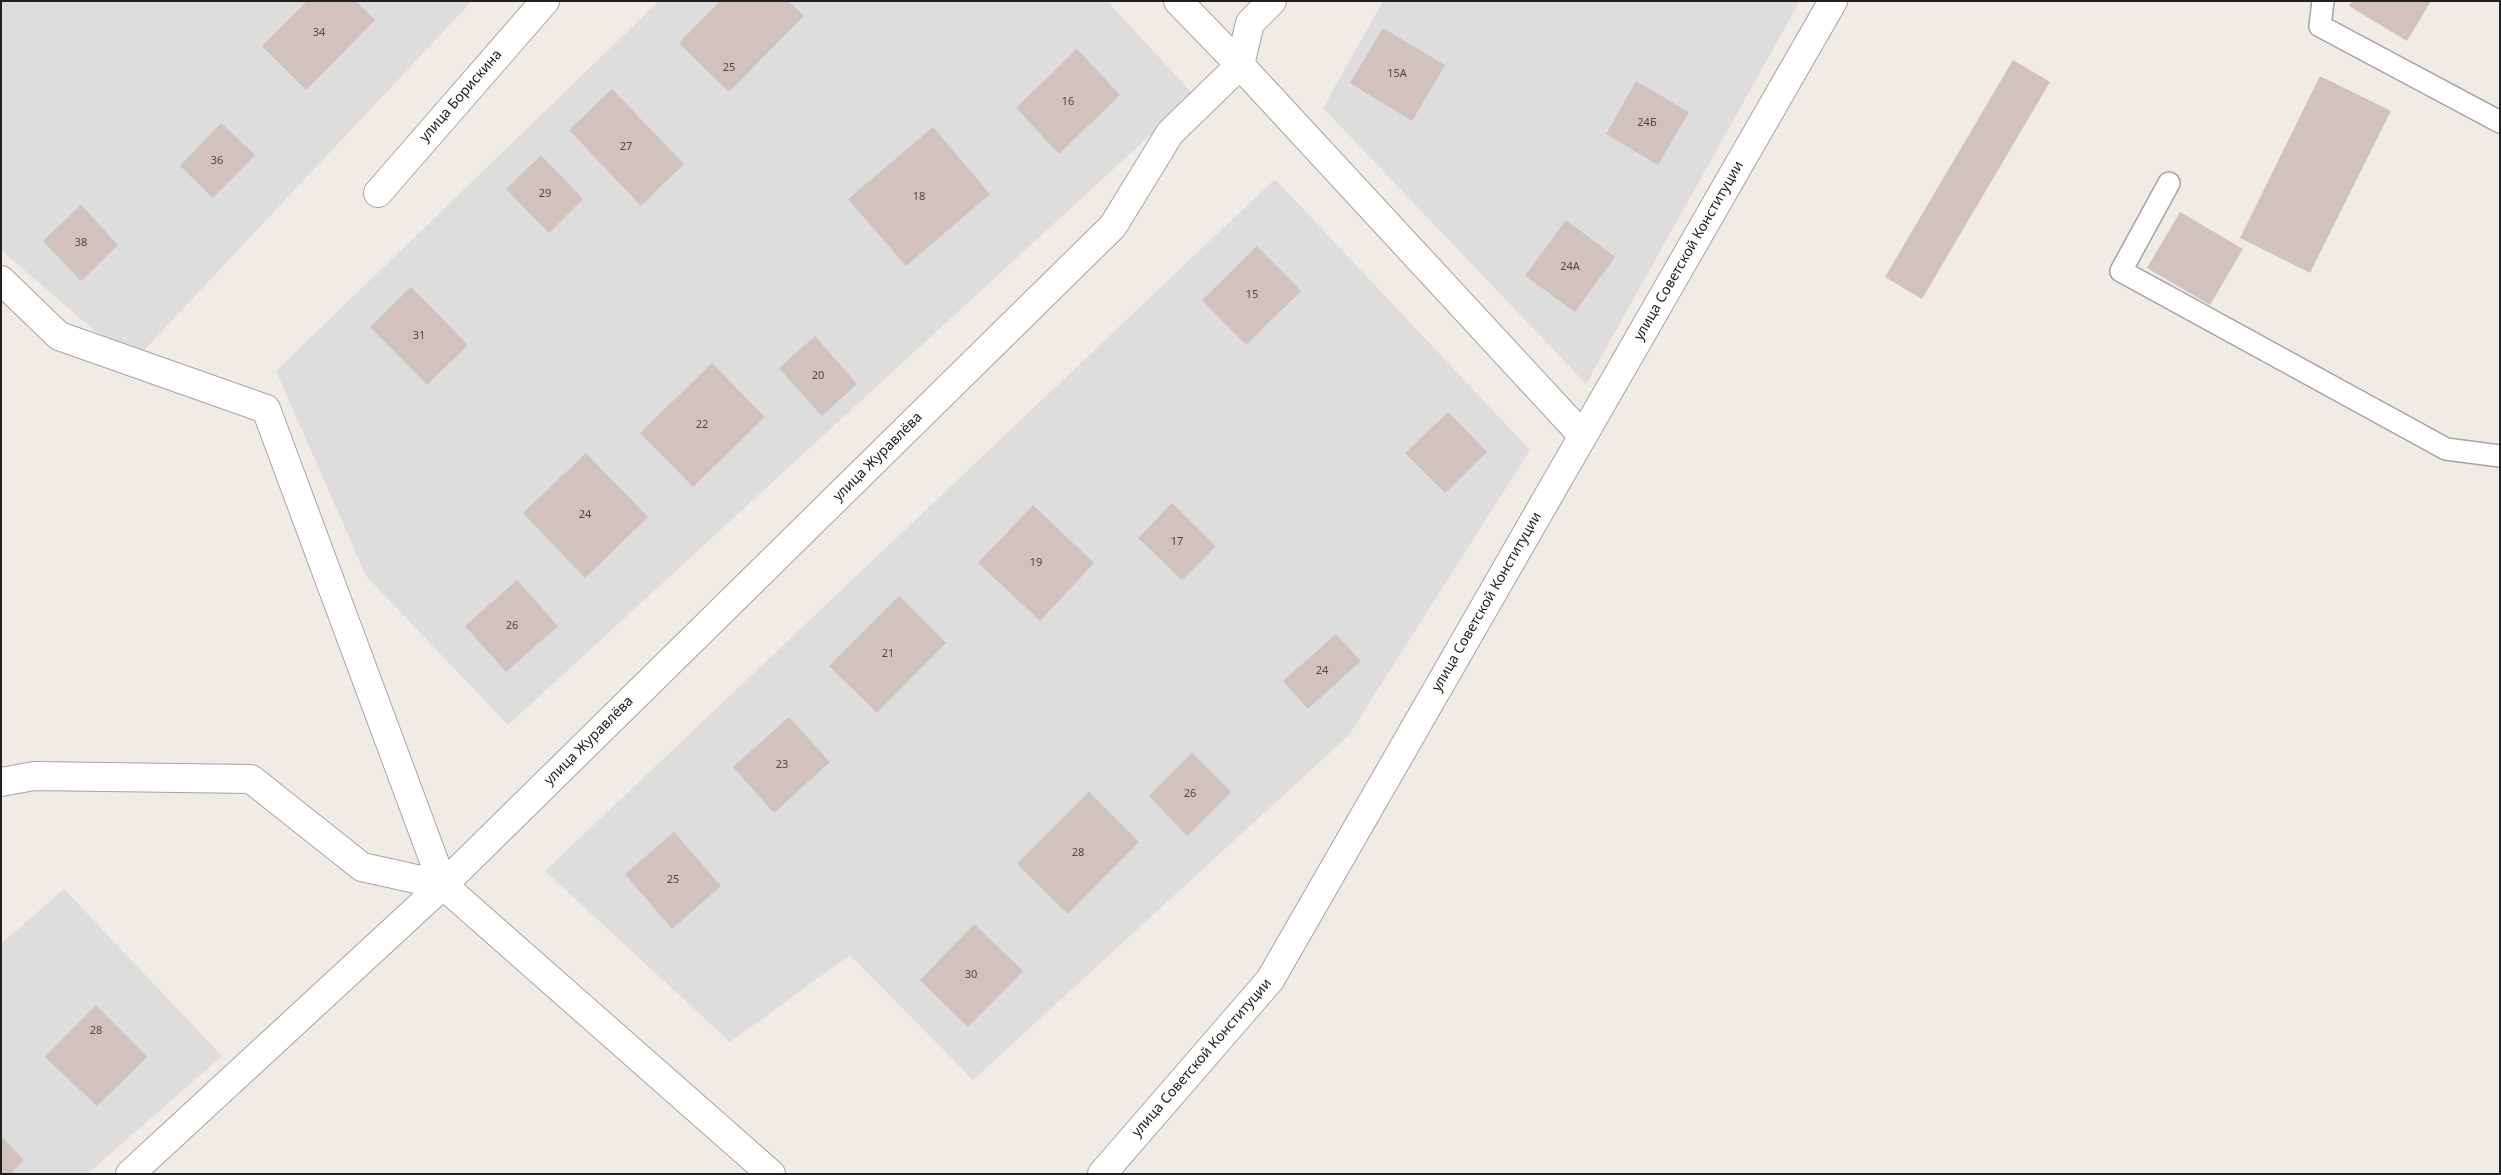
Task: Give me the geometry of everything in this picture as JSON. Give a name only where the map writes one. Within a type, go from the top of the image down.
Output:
[{"type":"street","name":"улица Борискина","points":[[378,193],[544,1]]},
{"type":"street","points":[[1178,1],[1240,64],[1583,436]]},
{"type":"street","points":[[1240,64],[1250,23],[1272,1]]},
{"type":"street","name":"улица Советской Конституции","points":[[1102,1174],[1270,980],[1833,1]]},
{"type":"street","name":"улица Журавлёва","points":[[130,1174],[443,885],[1113,226],[1170,133],[1240,64]]},
{"type":"street","points":[[1,280],[59,336],[266,409],[443,885],[771,1174]]},
{"type":"street","points":[[1,782],[34,776],[251,779],[362,867],[443,885]]},
{"type":"lane","points":[[2323,1],[2320,26],[2500,122]]},
{"type":"lane","points":[[2169,183],[2121,271],[2446,450],[2500,456]]},
{"type":"shaded area","points":[[1,1],[472,1],[132,363],[1,250]]},
{"type":"shaded area","points":[[659,1],[1107,1],[1194,95],[508,725],[366,576],[276,371]]},
{"type":"shaded area","points":[[1383,1],[1800,1],[1586,384],[1323,108]]},
{"type":"shaded area","points":[[1275,179],[1530,450],[1349,735],[973,1080],[850,955],[730,1042],[545,871]]},
{"type":"shaded area","points":[[64,889],[222,1056],[87,1174],[1,1174],[1,944]]},
{"type":"building","points":[[307,1],[356,1],[375,20],[306,90],[262,46]]},
{"type":"building","points":[[720,1],[788,1],[804,16],[729,92],[679,43]]},
{"type":"building","points":[[2352,1],[2431,1],[2407,41],[2349,6]]},
{"type":"building","points":[[1383,28],[1445,65],[1412,121],[1350,83]]},
{"type":"building","points":[[1077,49],[1120,95],[1059,154],[1016,108]]},
{"type":"building","points":[[2013,60],[2050,82],[1922,299],[1885,277]]},
{"type":"building","points":[[2320,76],[2391,111],[2310,273],[2240,238]]},
{"type":"building","points":[[1636,81],[1689,112],[1658,165],[1606,134]]},
{"type":"building","points":[[612,89],[684,164],[641,206],[569,130]]},
{"type":"building","points":[[221,123],[255,155],[213,198],[180,166]]},
{"type":"building","points":[[933,127],[990,194],[906,266],[848,199]]},
{"type":"building","points":[[541,155],[583,199],[549,233],[506,189]]},
{"type":"building","points":[[81,205],[118,245],[81,281],[43,241]]},
{"type":"building","points":[[2180,212],[2243,249],[2210,305],[2147,268]]},
{"type":"building","points":[[1566,220],[1615,257],[1575,312],[1525,276]]},
{"type":"building","points":[[1257,246],[1301,291],[1246,345],[1202,300]]},
{"type":"building","points":[[411,287],[468,345],[427,385],[370,327]]},
{"type":"building","points":[[815,336],[857,384],[822,416],[779,368]]},
{"type":"building","points":[[712,363],[765,417],[693,487],[640,433]]},
{"type":"building","points":[[1448,412],[1487,452],[1445,493],[1405,453]]},
{"type":"building","points":[[586,453],[648,517],[585,578],[523,513]]},
{"type":"building","points":[[1172,503],[1216,546],[1182,580],[1138,538]]},
{"type":"building","points":[[1033,505],[1094,563],[1040,621],[978,563]]},
{"type":"building","points":[[517,580],[558,626],[506,672],[465,626]]},
{"type":"building","points":[[899,596],[946,643],[877,713],[829,666]]},
{"type":"building","points":[[1336,634],[1361,661],[1308,709],[1283,681]]},
{"type":"building","points":[[789,717],[830,762],[774,813],[733,767]]},
{"type":"building","points":[[1192,753],[1231,792],[1187,836],[1149,796]]},
{"type":"building","points":[[1089,792],[1139,842],[1068,914],[1017,864]]},
{"type":"building","points":[[674,832],[721,886],[672,929],[625,874]]},
{"type":"building","points":[[974,924],[1023,971],[968,1027],[920,980]]},
{"type":"building","points":[[96,1005],[147,1057],[97,1106],[45,1057]]},
{"type":"building","points":[[1,1136],[24,1160],[10,1174],[1,1174]]}]
